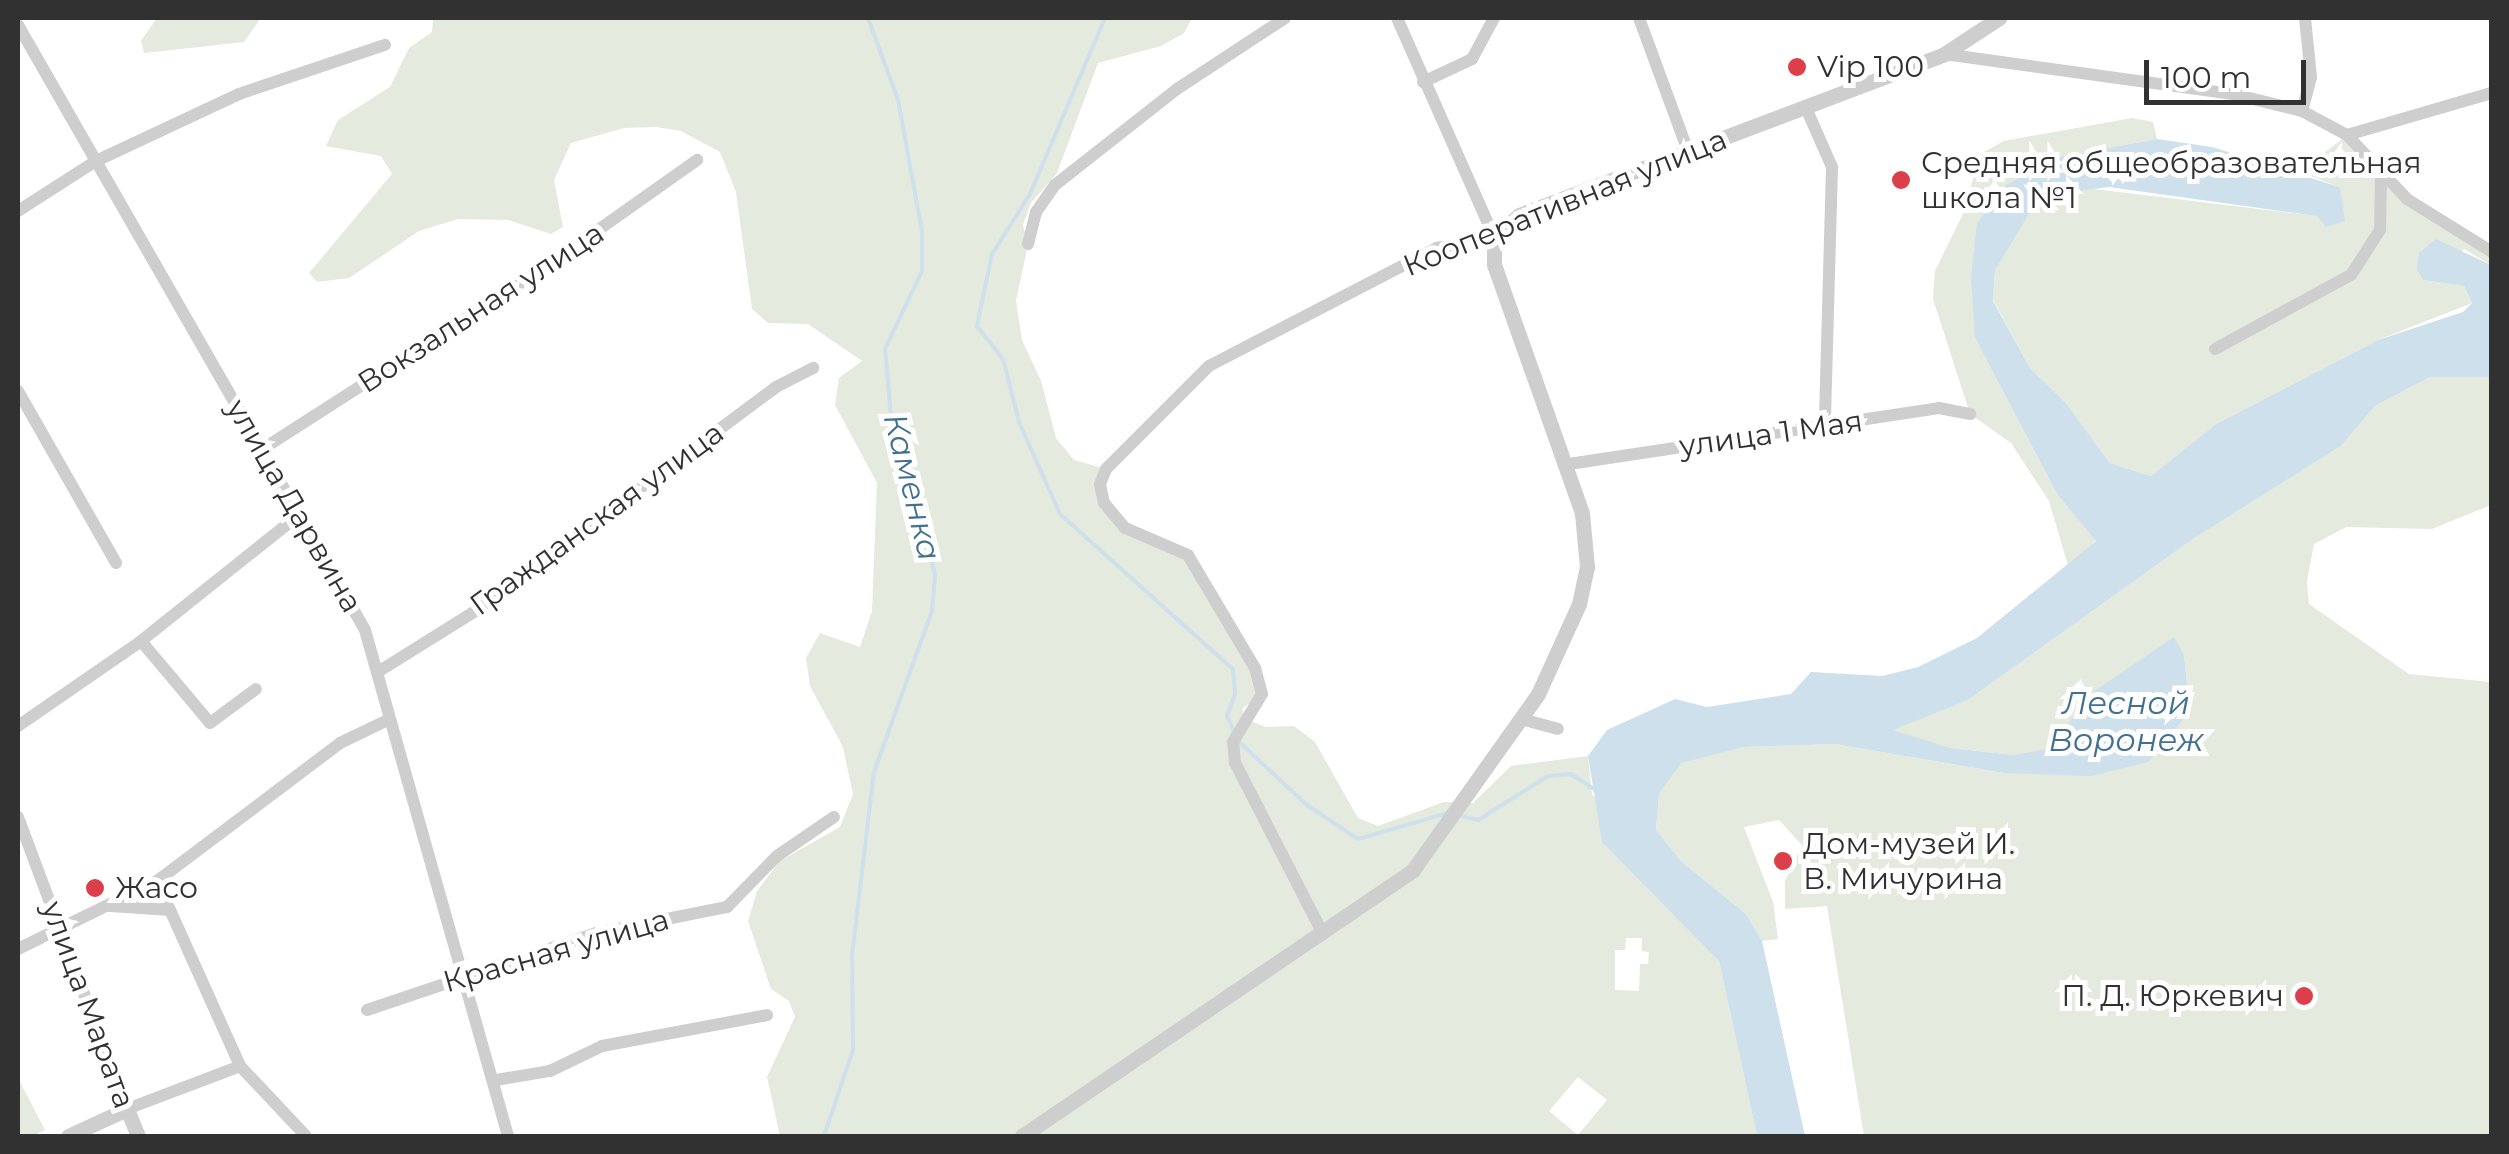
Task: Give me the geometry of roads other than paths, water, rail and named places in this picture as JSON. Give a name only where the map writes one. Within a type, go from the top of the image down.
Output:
[{"type":"street","points":[[1028,244],[1036,212],[1054,186],[1176,89],[1285,18]]},
{"type":"street","points":[[1022,1136],[1412,870],[1521,719],[1569,633],[1587,567],[1569,464],[1494,264],[1494,237],[1397,18]]},
{"type":"street","points":[[1423,82],[1472,60],[1494,18]]},
{"type":"street","points":[[1639,18],[1688,150]]},
{"type":"street","name":"Кооперативная улица","points":[[1320,930],[1235,763],[1233,742],[1262,694],[1256,668],[1188,555],[1126,528],[1104,503],[1100,484],[1106,469],[1210,366],[1437,248],[1494,237],[1519,215],[1944,54],[1999,18]]},
{"type":"street","points":[[2302,111],[2311,78],[2310,19]]},
{"type":"street","name":"улица Дарвина","points":[[18,26],[261,450],[336,570],[381,670],[386,721],[402,754],[461,976],[496,1080],[508,1136]]},
{"type":"street","points":[[18,211],[96,161],[239,94],[385,45]]},
{"type":"street","points":[[1944,54],[2233,94],[2302,111],[2348,135],[2381,177],[2492,252]]},
{"type":"street","points":[[2348,135],[2492,93]]},
{"type":"street","points":[[1806,108],[1832,167],[1825,425]]},
{"type":"street","name":"Вокзальная улица","points":[[261,450],[543,269],[697,160]]},
{"type":"street","points":[[2215,349],[2351,275],[2380,230],[2381,177]]},
{"type":"street","points":[[2359,262],[2359,288]]},
{"type":"street","name":"Гражданская улица","points":[[381,670],[477,610],[776,387],[813,368]]},
{"type":"street","points":[[18,391],[116,563]]},
{"type":"street","name":"улица 1 Мая","points":[[1569,464],[1939,408],[1970,414]]},
{"type":"street","points":[[18,726],[141,641],[299,514]]},
{"type":"street","points":[[141,641],[210,724],[256,688]]},
{"type":"street","points":[[1521,719],[1558,729]]},
{"type":"street","points":[[18,949],[157,881],[340,743],[386,721]]},
{"type":"street","name":"улица Марата","points":[[18,817],[138,1136]]},
{"type":"street","name":"Красная улица","points":[[367,1010],[461,976],[471,979],[636,922],[727,907],[797,839],[834,817]]},
{"type":"street","points":[[157,881],[240,1066],[306,1136]]},
{"type":"street","points":[[107,906],[170,910]]},
{"type":"street","points":[[496,1080],[550,1071],[602,1046],[768,1015]]},
{"type":"street","points":[[68,1136],[126,1109],[240,1066]]},
{"type":"water","name":"Лесной Воронеж","points":[[2157,139],[2212,147],[2340,187],[2345,221],[2326,227],[2317,216],[2109,187],[2040,196],[1995,270],[1993,301],[2030,368],[2066,403],[2110,463],[2151,476],[2216,424],[2378,340],[2463,312],[2472,303],[2464,286],[2423,280],[2417,269],[2419,253],[2436,239],[2491,265],[2491,377],[2430,377],[2375,406],[2341,446],[2193,539],[1968,700],[1893,730],[1951,748],[2014,755],[2050,748],[2090,694],[2174,637],[2184,655],[2190,711],[2148,762],[2091,776],[2004,773],[1835,744],[1744,747],[1681,763],[1659,794],[1656,830],[1682,862],[1746,914],[1762,941],[1805,1136],[1757,1136],[1719,961],[1602,842],[1588,756],[1607,730],[1675,699],[1707,707],[1791,694],[1811,672],[1882,676],[1918,667],[1977,638],[2096,541],[2057,494],[1975,338],[1971,277],[1977,223],[2007,184],[2058,157]]},
{"type":"waterway","name":"Каменка","points":[[824,1136],[853,1050],[852,956],[874,772],[932,611],[935,576],[923,515],[905,484],[893,438],[885,349],[922,271],[922,232],[898,100],[868,18]]},
{"type":"waterway","points":[[1105,18],[1030,194],[992,254],[977,326],[1003,359],[1019,422],[1060,514],[1233,669],[1235,694],[1227,716],[1235,734]]},
{"type":"waterway","points":[[1239,742],[1307,805],[1358,839],[1448,813]]},
{"type":"waterway","points":[[1457,815],[1478,820],[1548,776],[1571,774],[1594,789]]},
{"type":"place","name":"Vip 100","points":[[1797,67]]},
{"type":"place","name":"Средняя общеобразовательная школа №1","points":[[1901,180]]},
{"type":"place","name":"Дом-музей И. В. Мичурина","points":[[1783,861]]},
{"type":"place","name":"Жасо","points":[[95,888]]},
{"type":"place","name":"П. Д. Юркевич","points":[[2304,996]]}]
